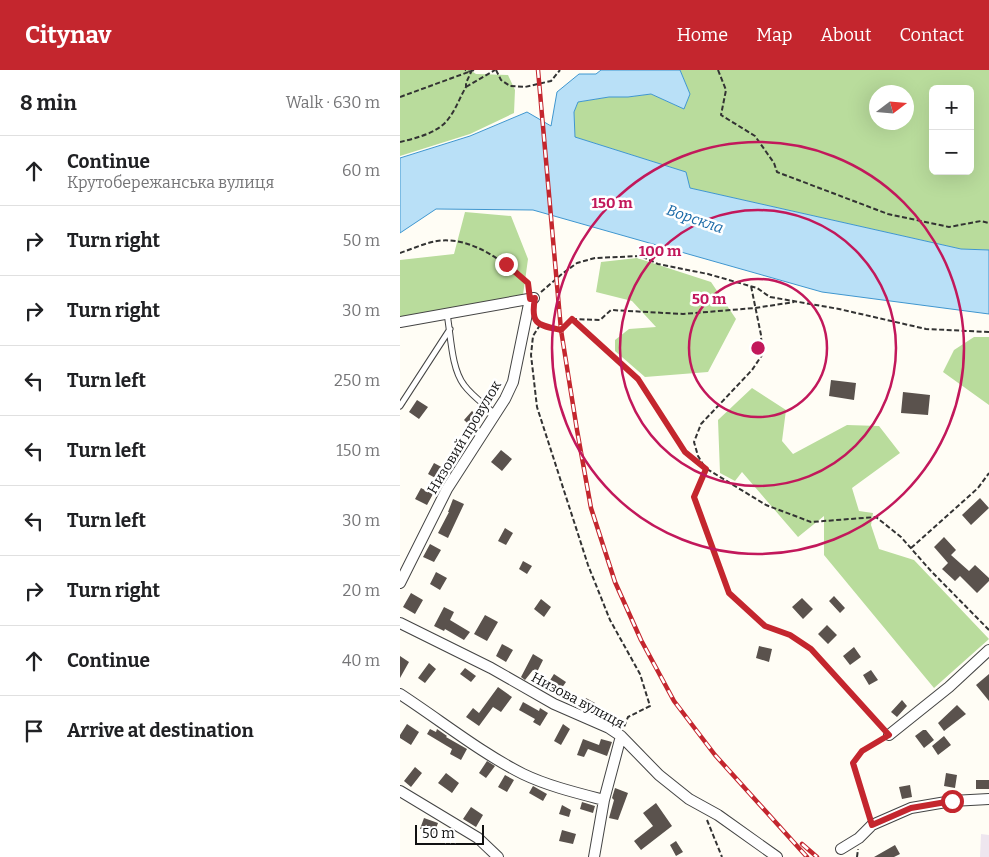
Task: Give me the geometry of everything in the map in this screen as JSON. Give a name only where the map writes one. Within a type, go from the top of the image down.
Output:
[{"type":"street","points":[[400,322],[532,298]]},
{"type":"street","name":"Низовий провулок","points":[[400,583],[447,489],[496,414],[513,382],[532,298]]},
{"type":"street","name":"Низова вулиця","points":[[400,623],[450,646],[554,704],[609,728],[621,736],[659,775],[689,798],[718,815],[777,857]]},
{"type":"street","points":[[889,735],[949,687],[989,650]]},
{"type":"street","points":[[400,694],[496,758],[524,774],[604,800]]},
{"type":"street","points":[[594,857],[604,800],[621,736]]},
{"type":"street","points":[[400,791],[478,838],[498,857]]},
{"type":"street","points":[[841,849],[859,838],[872,825],[911,808],[952,801],[989,800]]},
{"type":"lane","points":[[447,313],[455,362],[460,379],[470,392],[496,414]]},
{"type":"lane","points":[[400,406],[450,329]]},
{"type":"path","points":[[465,70],[471,72]]},
{"type":"path","points":[[400,97],[474,70]]},
{"type":"path","points":[[466,87],[496,70],[501,80],[510,86],[525,87],[551,81],[560,70]]},
{"type":"path","points":[[718,70],[726,90],[721,115],[756,136],[774,163],[777,172],[888,214],[949,227],[981,221],[989,223]]},
{"type":"path","points":[[400,142],[434,131],[448,120],[466,87],[471,72]]},
{"type":"path","points":[[400,253],[436,241],[462,240],[506,264],[528,283],[532,298],[577,263],[595,258],[641,256],[658,264],[708,274],[751,286],[770,297],[926,329],[989,332]]},
{"type":"path","points":[[706,469],[698,456],[694,442],[701,424],[752,370],[762,355],[761,335],[751,286]]},
{"type":"path","points":[[534,318],[540,325],[561,330],[572,319],[600,320],[611,310],[683,314],[755,308],[796,302]]},
{"type":"path","points":[[572,319],[638,379],[685,452],[706,469],[766,505],[811,522],[876,518],[901,537],[931,571],[989,630]]},
{"type":"path","points":[[540,325],[533,336],[531,355],[537,408],[588,565],[610,620],[640,674],[650,706],[628,717],[621,736]]},
{"type":"path","points":[[706,469],[694,497],[729,593],[765,626],[790,635],[811,649],[889,735],[862,751],[853,763],[872,825]]},
{"type":"path","points":[[911,548],[978,488],[989,474]]},
{"type":"path","points":[[702,806],[722,857]]},
{"type":"shaded area","points":[[981,834],[989,835],[989,857],[980,857]]},
{"type":"green space","points":[[400,70],[470,70],[476,74],[508,75],[515,90],[514,113],[470,134],[400,156]]},
{"type":"green space","points":[[680,70],[989,70],[989,250],[961,249],[690,188],[686,172],[575,137],[574,112],[578,102],[609,97],[651,94],[684,109],[690,94]]},
{"type":"green space","points":[[465,212],[511,216],[528,259],[523,295],[400,317],[400,260],[454,254]]},
{"type":"green space","points":[[637,258],[711,282],[736,319],[708,372],[645,377],[615,351],[615,340],[629,329],[656,327],[632,301],[596,292],[601,262]]},
{"type":"green space","points":[[974,337],[989,337],[989,405],[943,372],[954,350]]},
{"type":"green space","points":[[752,388],[786,410],[782,441],[793,454],[847,425],[879,426],[900,453],[852,488],[859,511],[873,513],[871,525],[879,549],[914,560],[989,639],[934,688],[824,555],[824,516],[798,537],[742,472],[735,481],[720,473],[718,420]]},
{"type":"water","name":"Ворскла","points":[[601,70],[680,70],[690,94],[684,109],[651,94],[609,97],[578,102],[574,112],[575,137],[686,172],[690,188],[961,249],[989,250],[989,314],[822,292],[533,210],[436,209],[400,233],[400,158],[470,136],[527,112],[551,126],[557,92],[579,74],[596,74]]},
{"type":"building","points":[[831,380],[856,383],[854,400],[829,396]]},
{"type":"building","points":[[903,392],[930,395],[928,415],[901,413]]},
{"type":"building","points":[[417,400],[428,407],[419,419],[409,412]]},
{"type":"building","points":[[472,411],[482,420],[474,429],[464,420]]},
{"type":"building","points":[[501,450],[512,459],[502,471],[491,462]]},
{"type":"building","points":[[434,463],[447,470],[441,481],[428,474]]},
{"type":"building","points":[[421,488],[433,494],[427,505],[415,499]]},
{"type":"building","points":[[980,498],[989,508],[971,525],[962,515]]},
{"type":"building","points":[[453,499],[464,504],[448,538],[438,533],[449,512]]},
{"type":"building","points":[[505,528],[513,533],[506,545],[498,541]]},
{"type":"building","points":[[944,537],[956,550],[951,555],[969,571],[975,565],[989,578],[989,581],[977,593],[960,576],[955,581],[942,569],[948,563],[934,547]]},
{"type":"building","points":[[430,544],[441,550],[434,562],[423,557]]},
{"type":"building","points":[[523,561],[532,566],[527,574],[519,569]]},
{"type":"building","points":[[436,572],[447,578],[440,590],[430,584]]},
{"type":"building","points":[[411,593],[423,600],[415,614],[403,607]]},
{"type":"building","points":[[834,596],[845,608],[840,613],[829,601]]},
{"type":"building","points":[[802,598],[813,609],[803,619],[792,607]]},
{"type":"building","points":[[541,599],[551,607],[544,617],[534,609]]},
{"type":"building","points":[[444,607],[454,612],[450,620],[470,632],[464,640],[445,629],[444,631],[434,626]]},
{"type":"building","points":[[485,615],[498,622],[487,641],[474,634]]},
{"type":"building","points":[[827,625],[837,635],[828,644],[818,634]]},
{"type":"building","points":[[502,644],[513,650],[506,662],[496,656]]},
{"type":"building","points":[[759,646],[772,649],[769,662],[756,658]]},
{"type":"building","points":[[854,647],[861,657],[850,665],[843,656]]},
{"type":"building","points":[[533,654],[543,660],[537,672],[533,670],[525,680],[521,677]]},
{"type":"building","points":[[400,656],[409,662],[400,678]]},
{"type":"building","points":[[429,663],[436,669],[425,683],[418,678]]},
{"type":"building","points":[[465,668],[476,676],[471,682],[460,674]]},
{"type":"building","points":[[871,670],[878,680],[869,685],[863,675]]},
{"type":"building","points":[[554,674],[566,682],[559,692],[547,685]]},
{"type":"building","points":[[989,674],[989,701],[976,685]]},
{"type":"building","points":[[498,687],[512,697],[501,712],[493,707],[479,726],[466,717],[473,708],[479,713]]},
{"type":"building","points":[[586,698],[595,703],[590,712],[581,706]]},
{"type":"building","points":[[902,700],[907,706],[897,717],[891,712]]},
{"type":"building","points":[[523,702],[539,711],[540,708],[548,713],[540,726],[533,722],[535,719],[519,710]]},
{"type":"building","points":[[957,705],[966,714],[944,731],[938,723]]},
{"type":"building","points":[[407,724],[419,732],[411,745],[400,738]]},
{"type":"building","points":[[563,724],[570,729],[561,745],[554,741]]},
{"type":"building","points":[[430,729],[436,732],[437,729],[446,737],[467,749],[461,760],[450,754],[452,749],[427,734]]},
{"type":"building","points":[[926,730],[934,740],[924,748],[915,736]]},
{"type":"building","points":[[944,736],[951,745],[938,755],[932,746]]},
{"type":"building","points":[[583,739],[599,745],[601,739],[612,742],[607,756],[588,749],[584,757],[577,755]]},
{"type":"building","points":[[487,761],[495,766],[486,778],[479,773]]},
{"type":"building","points":[[415,767],[422,773],[411,787],[404,781]]},
{"type":"building","points":[[446,773],[459,783],[452,793],[438,783]]},
{"type":"building","points":[[946,773],[957,775],[955,788],[944,786]]},
{"type":"building","points":[[505,775],[514,780],[507,792],[498,787]]},
{"type":"building","points":[[976,780],[989,780],[989,789],[976,789]]},
{"type":"building","points":[[910,785],[912,797],[902,799],[899,787]]},
{"type":"building","points":[[533,786],[547,794],[543,801],[529,793]]},
{"type":"building","points":[[615,788],[628,793],[618,820],[609,818]]},
{"type":"building","points":[[582,802],[595,806],[593,813],[580,809]]},
{"type":"building","points":[[656,803],[672,826],[641,850],[634,841],[653,826],[643,813]]},
{"type":"building","points":[[562,805],[571,810],[569,817],[559,814]]},
{"type":"building","points":[[471,807],[483,815],[476,827],[463,819]]},
{"type":"building","points":[[424,818],[438,823],[434,834],[420,829]]},
{"type":"building","points":[[562,830],[576,834],[573,844],[559,841]]},
{"type":"building","points":[[676,841],[683,852],[676,856],[670,845]]},
{"type":"building","points":[[895,845],[900,854],[894,857],[874,857]]},
{"type":"railway","points":[[538,70],[561,330],[591,508],[615,582],[641,640],[674,701],[715,755],[807,857]]},
{"type":"railway","points":[[802,844],[817,857]]},
{"type":"route","points":[[506,264],[528,283],[530,299],[535,298],[534,318],[540,325],[561,330],[572,319],[638,379],[685,452],[706,469],[694,497],[729,593],[765,626],[790,635],[811,649],[889,735],[862,751],[853,763],[872,825],[911,808],[952,801]]}]
